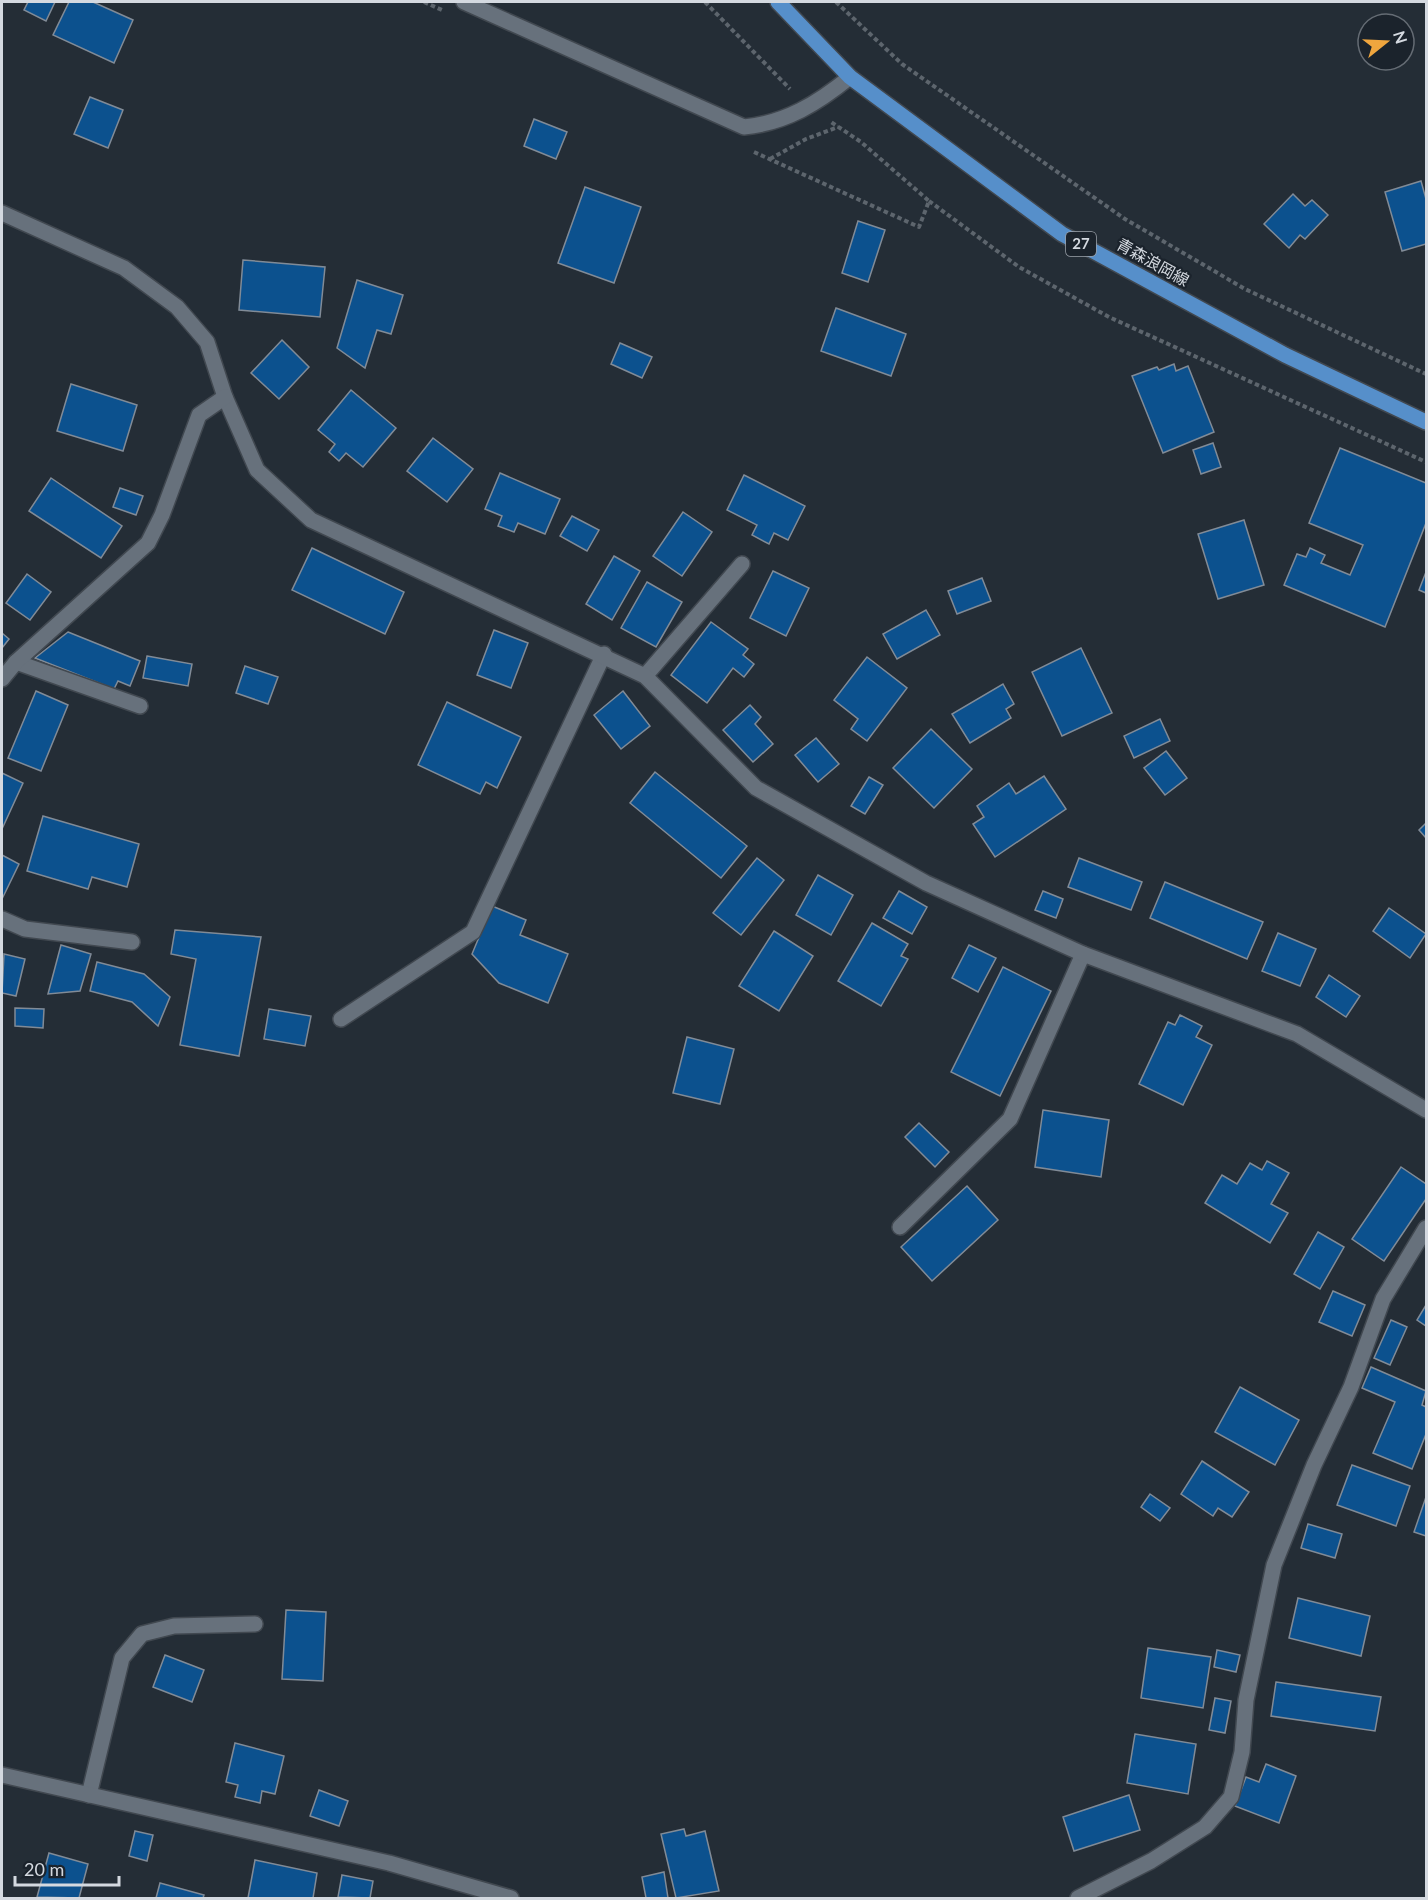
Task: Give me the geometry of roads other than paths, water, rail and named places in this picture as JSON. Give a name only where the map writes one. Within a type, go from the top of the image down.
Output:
[{"type":"main road","name":"青森浪岡線","points":[[778,2],[850,76],[1062,234],[1285,355],[1426,422]]},
{"type":"street","points":[[464,2],[744,127],[766,125],[787,117],[821,100],[850,76]]},
{"type":"street","points":[[2,213],[124,268],[177,307],[207,342],[225,397],[257,470],[311,520],[603,654],[645,676],[756,788],[926,883],[1083,954],[1298,1034],[1426,1110]]},
{"type":"street","points":[[2,679],[16,662],[148,543],[162,515],[199,415],[225,397]]},
{"type":"street","points":[[645,676],[742,564]]},
{"type":"street","points":[[341,1019],[473,932],[603,654]]},
{"type":"street","points":[[16,662],[140,706]]},
{"type":"street","points":[[2,919],[25,929],[132,942]]},
{"type":"street","points":[[900,1227],[1010,1119],[1083,954]]},
{"type":"street","points":[[1078,1899],[1151,1861],[1205,1827],[1231,1797],[1242,1752],[1245,1700],[1274,1565],[1314,1465],[1351,1387],[1383,1299],[1426,1228]]},
{"type":"street","points":[[89,1795],[122,1658],[142,1634],[174,1626],[255,1624]]},
{"type":"street","points":[[2,1775],[389,1863],[511,1899]]}]
